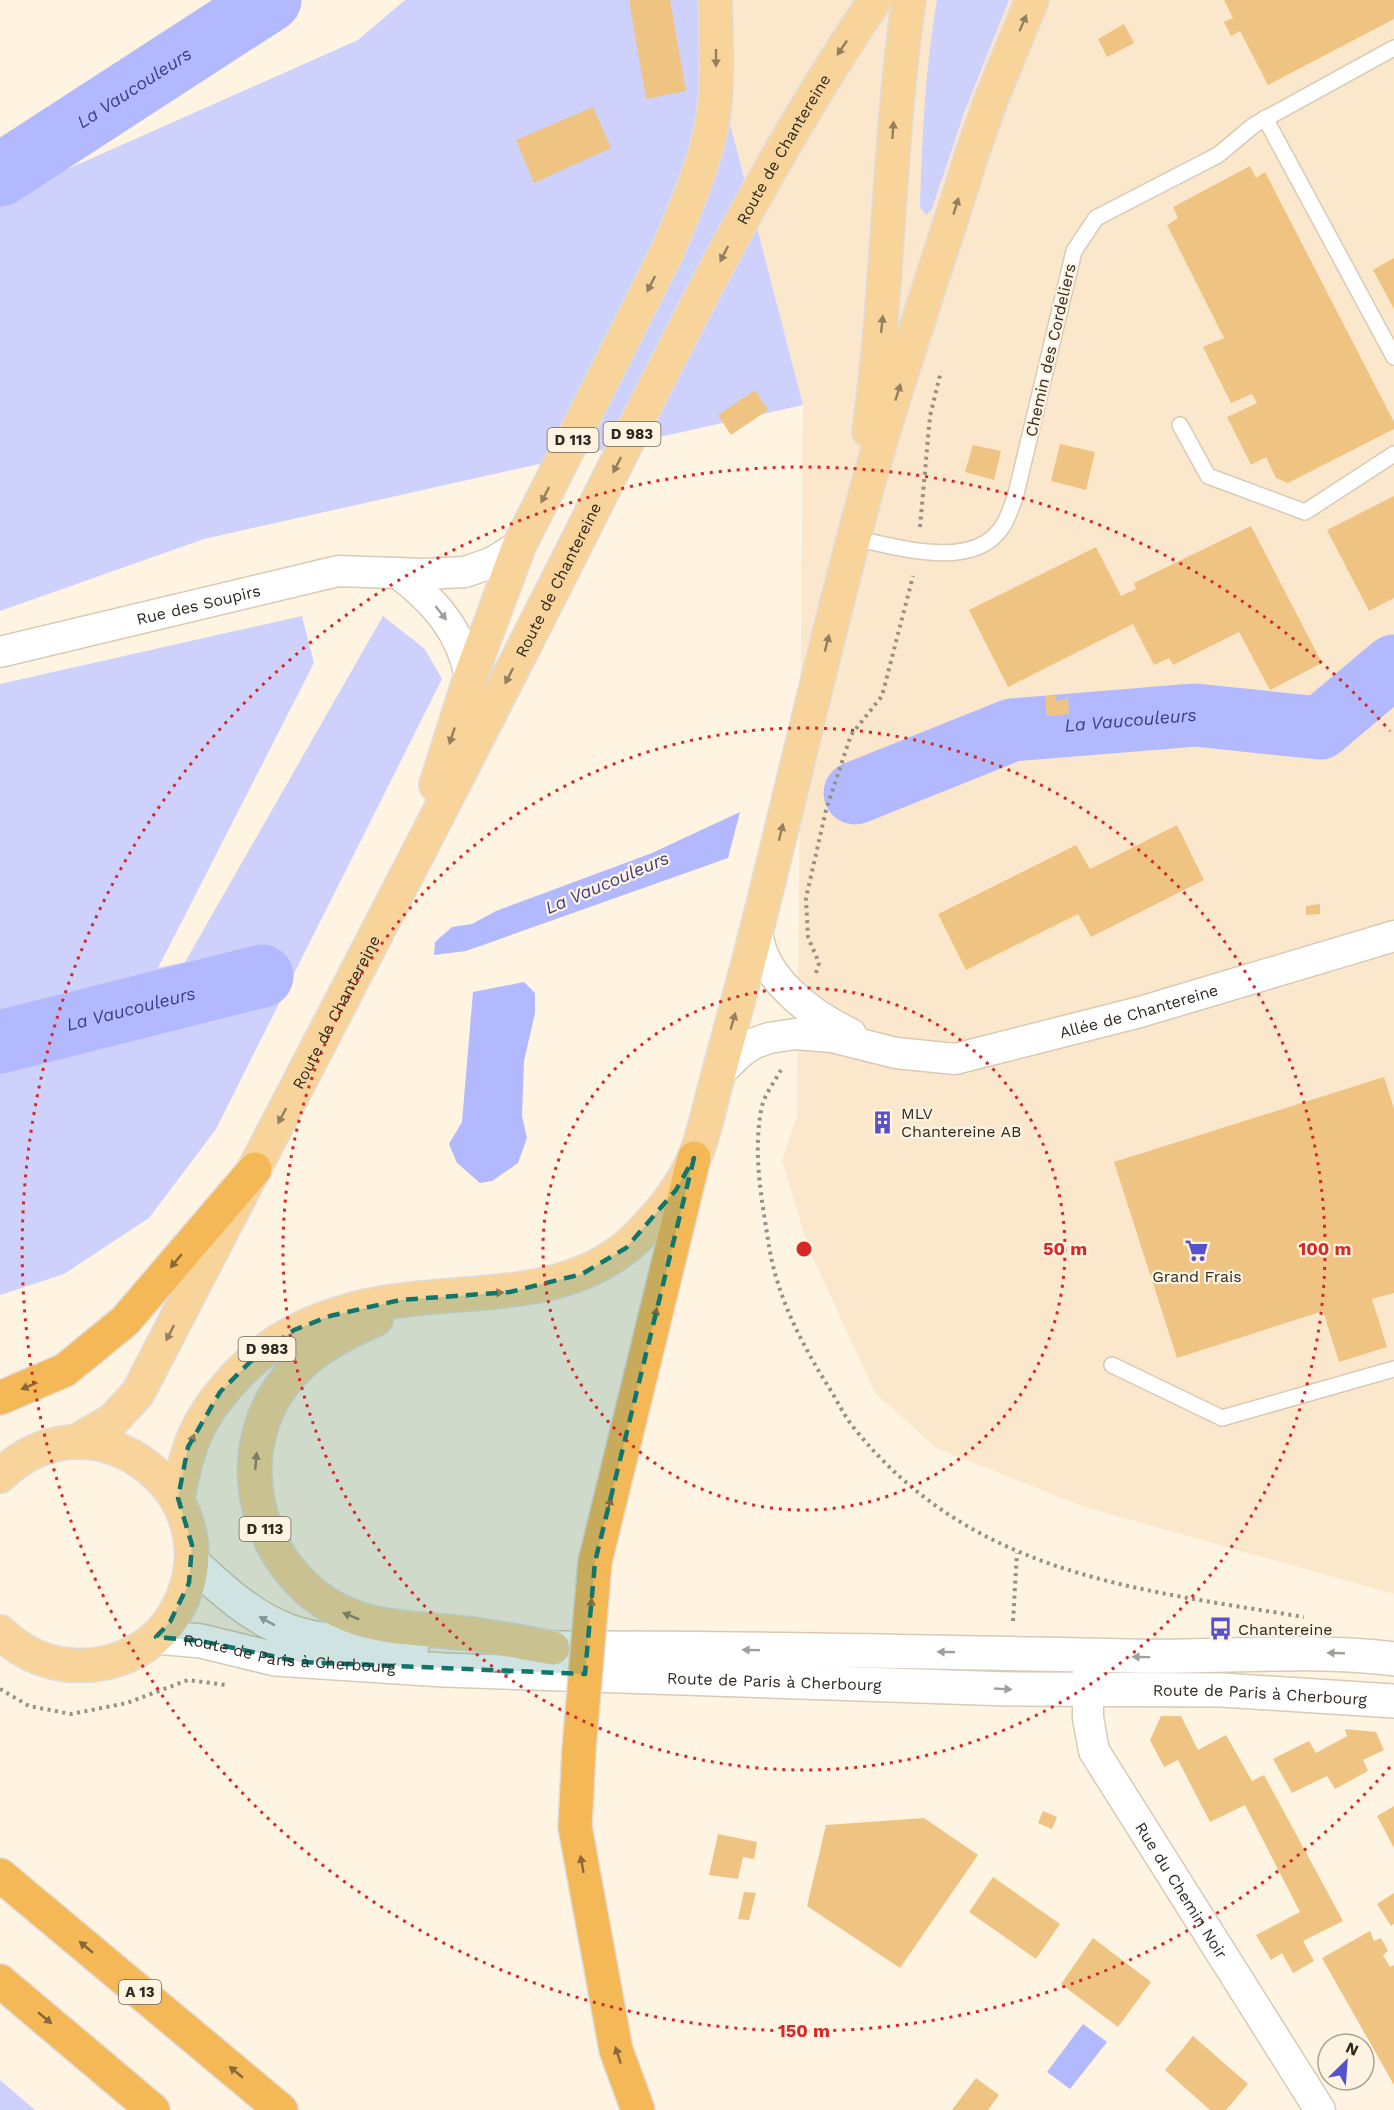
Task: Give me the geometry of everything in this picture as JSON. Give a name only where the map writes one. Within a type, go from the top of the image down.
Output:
[{"type":"highway","points":[[638,2110],[616,2050],[576,1827],[579,1749],[595,1562],[694,1158]]},
{"type":"highway","points":[[0,1398],[65,1370],[124,1322],[255,1169]]},
{"type":"highway","name":"A 13","points":[[0,1875],[281,2110]]},
{"type":"highway","points":[[0,1981],[153,2110]]},
{"type":"main road","name":"D 113","points":[[406,878],[470,678],[519,546],[668,250],[686,209],[715,103],[715,0]]},
{"type":"main road","name":"Route de Chantereine","points":[[255,1169],[728,247],[790,131],[875,0]]},
{"type":"main road","name":"D 983","points":[[178,1498],[186,1456],[196,1429],[220,1392],[249,1362],[294,1330],[330,1316],[400,1300],[510,1292],[553,1284],[606,1261],[643,1232],[676,1190],[694,1158],[718,1074],[757,928],[855,533],[972,154],[992,97],[1032,0]]},
{"type":"main road","points":[[855,533],[884,306],[892,145],[909,10]]},
{"type":"main road","name":"D 983","points":[[75,1442],[113,1420],[138,1393],[255,1169]]},
{"type":"main road","name":"D 113","points":[[436,1297],[355,1328],[315,1352],[292,1374],[268,1408],[259,1435],[254,1481],[258,1510],[279,1559],[317,1598],[339,1611],[363,1621],[387,1626],[465,1633],[553,1648]]},
{"type":"main road","points":[[0,1476],[23,1458],[39,1450],[75,1442],[115,1448],[134,1456],[151,1468],[178,1498],[189,1530],[192,1562],[189,1583],[181,1603],[156,1637],[136,1652],[114,1661],[90,1666],[65,1665],[45,1660],[3,1637]]},
{"type":"main road","name":"D 113","points":[[192,1562],[222,1589],[265,1620],[288,1631],[309,1636],[444,1648],[1198,1658],[1332,1653],[1394,1659]]},
{"type":"main road","name":"Route de Paris à Cherbourg","points":[[156,1637],[201,1641],[275,1659],[456,1671],[1088,1691],[1222,1690],[1394,1701]]},
{"type":"street","name":"Rue des Soupirs","points":[[0,652],[338,571],[465,572],[491,563],[519,546]]},
{"type":"street","points":[[398,573],[420,591],[453,629],[467,662],[470,678]]},
{"type":"street","points":[[757,928],[758,940],[771,969],[805,1005],[825,1022],[880,1049]]},
{"type":"street","name":"Allée de Chantereine","points":[[880,1049],[896,1053],[956,1059],[1140,1012],[1394,936]]},
{"type":"street","points":[[718,1074],[742,1051],[755,1043],[795,1034],[832,1037],[880,1049]]},
{"type":"street","name":"Rue du Chemin Noir","points":[[1088,1656],[1090,1737],[1094,1750],[1320,2110]]},
{"type":"lane","name":"Chemin des Cordeliers","points":[[855,533],[918,551],[948,554],[975,549],[1002,529],[1016,498],[1074,251],[1096,218],[1218,155],[1265,118],[1394,48]]},
{"type":"lane","points":[[1265,118],[1394,357]]},
{"type":"lane","points":[[1180,425],[1208,476],[1305,512],[1394,454]]},
{"type":"lane","points":[[1112,1365],[1222,1418],[1394,1369]]},
{"type":"path","points":[[805,1005],[819,963],[808,938],[806,898],[826,810],[851,735],[882,696],[906,608],[918,551],[930,416],[944,359]]},
{"type":"path","points":[[795,1034],[783,1066],[762,1105],[757,1172],[773,1269],[803,1346],[854,1428],[911,1488],[970,1530],[1017,1553],[1097,1579],[1185,1598],[1313,1618]]},
{"type":"highlighted area","points":[[694,1158],[595,1562],[585,1674],[300,1662],[201,1641],[156,1637],[170,1622],[189,1583],[192,1545],[178,1498],[188,1447],[220,1392],[250,1362],[294,1330],[330,1316],[400,1300],[510,1292],[582,1274],[626,1248],[676,1190]]},
{"type":"shaded area","points":[[405,0],[698,0],[803,405],[204,539],[0,611],[0,199],[358,40]]},
{"type":"shaded area","points":[[698,0],[1394,0],[1394,1594],[1085,1507],[936,1448],[875,1393],[809,1249],[782,1161],[797,1115],[803,405]]},
{"type":"shaded area","points":[[937,0],[1009,0],[964,113],[932,209],[926,215],[920,207],[923,129]]},
{"type":"shaded area","points":[[302,616],[314,663],[158,968],[185,962],[383,616],[425,649],[442,679],[216,1129],[149,1218],[64,1274],[0,1295],[0,684]]},
{"type":"shaded area","points":[[0,2080],[35,2110],[0,2110]]},
{"type":"water","points":[[740,812],[728,858],[466,951],[434,955],[435,942],[452,927],[472,924],[496,911],[652,853]]},
{"type":"water","points":[[524,982],[535,993],[535,1013],[524,1061],[522,1116],[527,1138],[518,1163],[492,1181],[480,1183],[457,1163],[449,1144],[462,1122],[473,992]]},
{"type":"water","points":[[1083,2024],[1107,2042],[1070,2089],[1047,2072]]},
{"type":"building","points":[[629,0],[670,0],[686,91],[646,99]]},
{"type":"building","points":[[1224,0],[1394,0],[1394,19],[1268,85],[1240,31],[1231,36],[1224,22],[1233,18]]},
{"type":"building","points":[[1124,24],[1134,43],[1107,57],[1098,39]]},
{"type":"building","points":[[593,107],[611,148],[534,183],[516,140]]},
{"type":"building","points":[[1250,166],[1256,178],[1265,172],[1394,422],[1394,429],[1288,483],[1276,478],[1266,457],[1251,465],[1227,417],[1257,403],[1252,394],[1231,403],[1203,347],[1224,338],[1167,225],[1178,218],[1173,207]]},
{"type":"building","points":[[1394,258],[1394,309],[1373,270]]},
{"type":"building","points":[[755,390],[768,410],[731,435],[718,415]]},
{"type":"building","points":[[1060,444],[1095,452],[1086,490],[1051,481]]},
{"type":"building","points":[[973,445],[1001,451],[994,480],[965,472]]},
{"type":"building","points":[[1394,496],[1394,598],[1369,611],[1327,530]]},
{"type":"building","points":[[1251,526],[1322,663],[1270,690],[1239,632],[1173,665],[1169,658],[1154,665],[1133,624],[1008,687],[969,610],[1096,547],[1121,596],[1136,589],[1134,583]]},
{"type":"building","points":[[1045,696],[1055,696],[1056,701],[1068,698],[1069,714],[1047,716]]},
{"type":"building","points":[[1177,825],[1204,880],[1091,937],[1078,914],[966,970],[938,914],[1076,845],[1090,869]]},
{"type":"building","points":[[1320,904],[1320,914],[1306,915],[1306,906]]},
{"type":"building","points":[[1384,1077],[1394,1109],[1394,1293],[1372,1299],[1387,1347],[1339,1362],[1323,1311],[1177,1358],[1114,1162]]},
{"type":"building","name":"MLV Chantereine AB","points":[[886,1112],[892,1130],[881,1133],[875,1115]]},
{"type":"building","points":[[1161,1716],[1181,1716],[1198,1750],[1226,1735],[1252,1781],[1264,1775],[1343,1921],[1303,1941],[1314,1961],[1293,1973],[1282,1953],[1271,1960],[1256,1935],[1300,1912],[1245,1805],[1210,1822],[1178,1760],[1164,1767],[1150,1740]]},
{"type":"building","points":[[1345,1729],[1376,1732],[1384,1750],[1363,1760],[1368,1771],[1335,1789],[1327,1776],[1292,1793],[1273,1759],[1309,1741],[1316,1753],[1347,1736]]},
{"type":"building","points":[[1394,1806],[1394,1848],[1377,1816]]},
{"type":"building","points":[[1043,1811],[1057,1817],[1052,1829],[1038,1823]]},
{"type":"building","points":[[924,1818],[978,1855],[900,1968],[807,1906],[826,1825]]},
{"type":"building","points":[[718,1834],[757,1842],[754,1859],[743,1857],[738,1879],[709,1875]]},
{"type":"building","points":[[993,1877],[1060,1924],[1036,1959],[969,1912]]},
{"type":"building","points":[[744,1892],[756,1893],[749,1920],[738,1919]]},
{"type":"building","points":[[1394,1893],[1394,1924],[1391,1926],[1377,1904]]},
{"type":"building","points":[[1370,1931],[1374,1941],[1381,1938],[1388,1951],[1383,1955],[1390,1967],[1394,1965],[1394,2085],[1376,2053],[1376,2032],[1364,2032],[1322,1958]]},
{"type":"building","points":[[1093,1938],[1151,1982],[1118,2027],[1061,1984]]},
{"type":"building","points":[[1193,2036],[1248,2084],[1226,2110],[1210,2110],[1165,2070]]},
{"type":"building","points":[[976,2078],[999,2095],[988,2110],[952,2110]]},
{"type":"waterway","name":"La Vaucouleurs","points":[[0,175],[270,0]]},
{"type":"waterway","name":"La Vaucouleurs","points":[[855,793],[1012,730],[1195,715],[1320,728],[1394,666]]},
{"type":"waterway","name":"La Vaucouleurs","points":[[0,1042],[262,976]]},
{"type":"place","name":"MLV Chantereine AB","points":[[883,1122]]},
{"type":"place","name":"Grand Frais","points":[[1197,1251]]},
{"type":"place","name":"Chantereine","points":[[1220,1629]]}]
